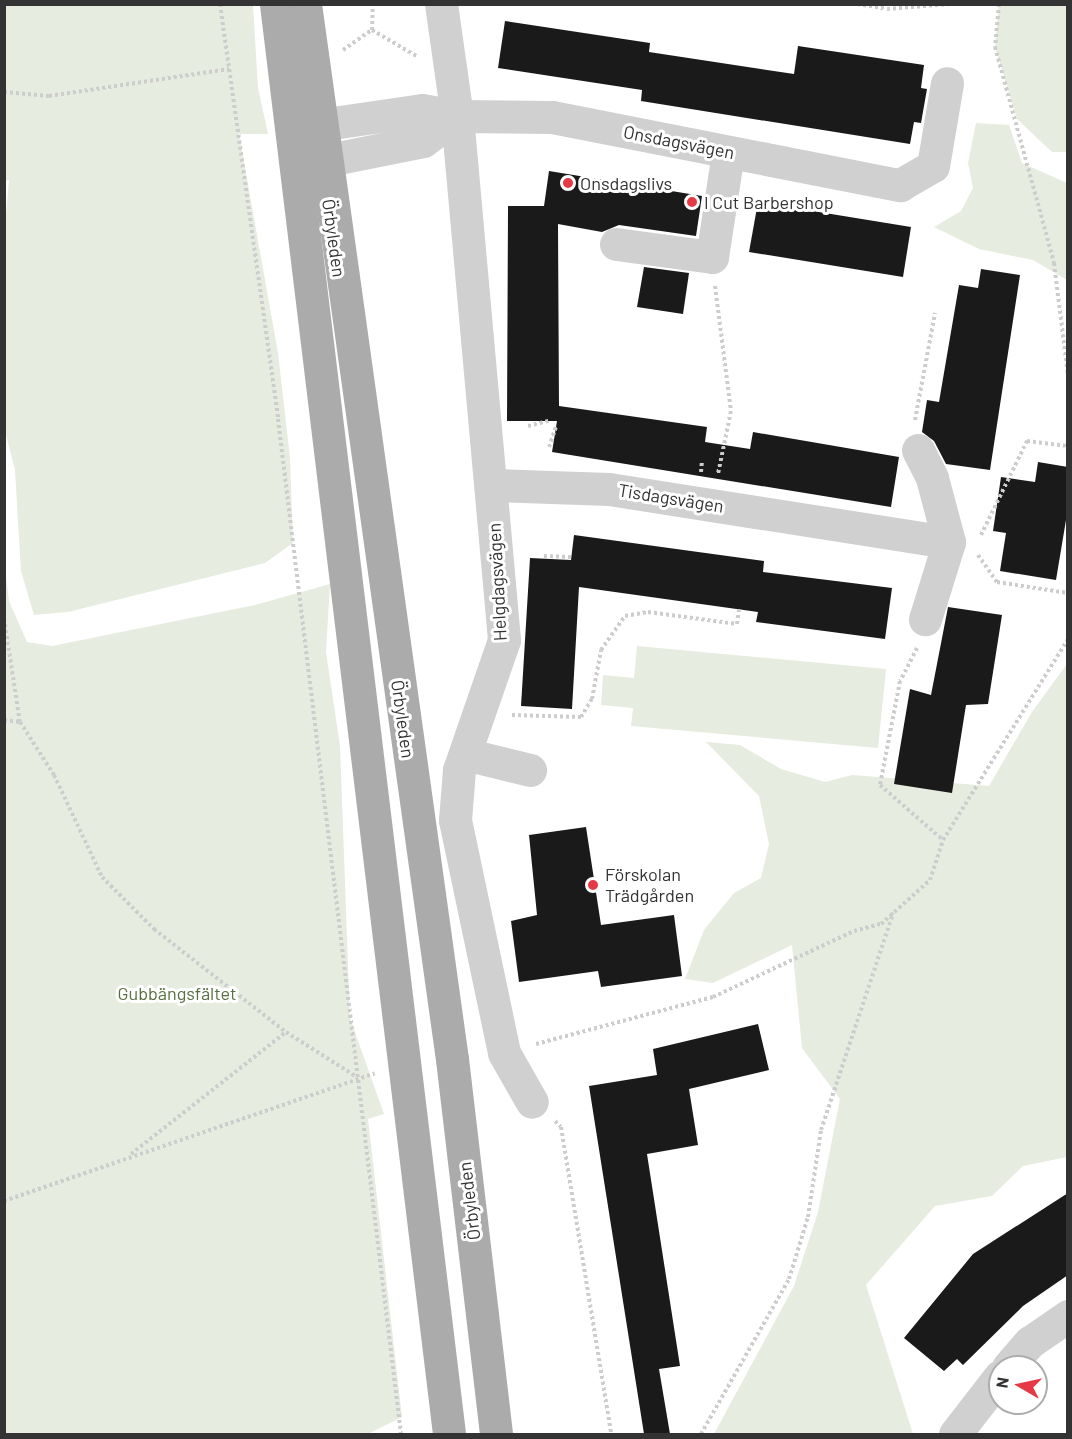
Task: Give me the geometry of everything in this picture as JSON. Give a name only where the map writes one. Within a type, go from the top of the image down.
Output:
[{"type":"main road","name":"Örbyleden","points":[[276,4],[408,1067],[449,1434]]},
{"type":"main road","name":"Örbyleden","points":[[305,4],[323,161],[452,1059],[496,1434]]},
{"type":"street","name":"Helgdagsvägen","points":[[441,4],[457,116],[492,485],[504,640],[465,754],[455,820],[504,1053],[532,1102]]},
{"type":"street","name":"Onsdagsvägen","points":[[319,125],[422,110],[457,116],[552,117],[900,185],[933,166],[947,83]]},
{"type":"street","points":[[323,161],[423,141],[457,116]]},
{"type":"street","points":[[616,244],[712,257],[728,152]]},
{"type":"street","points":[[918,450],[961,545],[925,619]]},
{"type":"street","name":"Tisdagsvägen","points":[[492,485],[706,491],[850,525],[961,545]]},
{"type":"street","points":[[465,754],[530,770]]},
{"type":"street","points":[[1019,1355],[1030,1342],[1068,1316]]},
{"type":"street","points":[[955,1434],[988,1391]]},
{"type":"path","points":[[220,4],[279,430],[401,1434]]},
{"type":"path","points":[[372,30],[373,4]]},
{"type":"path","points":[[857,4],[887,9],[950,4]]},
{"type":"path","points":[[999,4],[995,47],[1054,262],[1068,375]]},
{"type":"path","points":[[339,52],[372,30]]},
{"type":"path","points":[[372,30],[418,58],[450,67]]},
{"type":"path","points":[[4,92],[49,96],[229,69]]},
{"type":"path","points":[[706,491],[731,411],[712,257]]},
{"type":"path","points":[[918,450],[920,436],[915,422],[935,313]]},
{"type":"path","points":[[528,426],[548,421]]},
{"type":"path","points":[[549,447],[556,427]]},
{"type":"path","points":[[1068,446],[1027,441],[961,545],[997,582],[1068,593]]},
{"type":"path","points":[[702,461],[706,491]]},
{"type":"path","points":[[544,556],[571,557]]},
{"type":"path","points":[[478,713],[581,717],[592,699],[601,650],[626,616],[648,612],[736,624],[739,609]]},
{"type":"path","points":[[4,618],[20,722],[54,775],[102,877],[154,929],[286,1032],[357,1077]]},
{"type":"path","points":[[925,619],[912,663],[900,681],[880,785],[943,840]]},
{"type":"path","points":[[504,1053],[713,997],[854,931],[880,924],[930,880],[943,840],[1068,639]]},
{"type":"path","points":[[4,720],[20,722]]},
{"type":"path","points":[[701,1434],[789,1279],[808,1217],[821,1130],[893,912]]},
{"type":"path","points":[[128,1156],[286,1032]]},
{"type":"path","points":[[4,1201],[357,1077],[408,1067]]},
{"type":"path","points":[[532,1102],[561,1127],[611,1434]]},
{"type":"green space","points":[[5,4],[253,5],[258,88],[268,134],[239,134],[278,353],[290,458],[293,543],[265,563],[68,612],[34,615],[21,571],[15,470],[4,427],[4,236],[9,180],[5,181]]},
{"type":"green space","points":[[999,4],[1067,5],[1067,152],[1052,152],[1017,119],[995,47]]},
{"type":"green space","points":[[976,123],[1009,125],[1022,163],[1067,183],[1067,280],[1033,260],[979,249],[934,227],[961,211],[973,188],[968,163]]},
{"type":"green space","name":"Gubbängsfältet","points":[[5,569],[9,601],[27,642],[52,646],[255,605],[330,584],[326,652],[340,746],[350,1018],[384,1114],[368,1119],[402,1417],[368,1434],[5,1434]]},
{"type":"green space","points":[[637,646],[886,669],[878,748],[631,726],[633,708],[601,705],[603,675],[634,678]]},
{"type":"green space","points":[[1067,664],[1067,1157],[1023,1166],[992,1196],[935,1206],[866,1285],[913,1434],[714,1434],[794,1286],[818,1212],[840,1099],[802,1048],[792,945],[713,983],[685,979],[704,930],[734,893],[761,878],[769,844],[759,796],[706,742],[740,745],[781,769],[825,782],[852,775],[989,786],[1032,712]]},
{"type":"building","points":[[505,21],[650,43],[649,52],[794,74],[798,46],[924,65],[921,88],[927,89],[921,123],[914,122],[910,144],[641,101],[642,90],[498,68]]},
{"type":"building","points":[[549,171],[702,196],[696,236],[619,225],[602,232],[558,224],[559,406],[707,427],[705,442],[750,449],[753,432],[899,457],[891,507],[552,452],[557,421],[507,421],[508,206],[544,206]]},
{"type":"building","points":[[758,202],[911,227],[903,277],[749,252]]},
{"type":"building","points":[[644,267],[689,273],[683,314],[637,307]]},
{"type":"building","points":[[981,269],[1020,275],[990,470],[946,464],[934,441],[922,432],[927,400],[939,402],[959,285],[978,288]]},
{"type":"building","points":[[1038,462],[1068,467],[1068,508],[1056,580],[1000,571],[1006,533],[993,531],[1001,477],[1035,482]]},
{"type":"building","points":[[574,535],[764,561],[763,572],[892,588],[885,639],[756,622],[758,612],[579,587],[572,709],[521,706],[530,558],[571,560]]},
{"type":"building","points":[[948,607],[1002,615],[988,704],[966,705],[952,793],[894,784],[910,689],[931,695]]},
{"type":"building","points":[[586,827],[601,925],[674,915],[682,976],[601,987],[598,971],[519,982],[511,921],[537,915],[529,835]]},
{"type":"building","points":[[758,1024],[769,1070],[689,1089],[698,1145],[647,1154],[680,1366],[659,1369],[670,1434],[644,1434],[589,1086],[657,1075],[653,1049]]},
{"type":"building","points":[[1068,1193],[1068,1275],[1023,1306],[963,1365],[957,1359],[944,1371],[904,1338],[973,1254]]},
{"type":"place","name":"Onsdagslivs","points":[[568,183]]},
{"type":"place","name":"I Cut Barbershop","points":[[692,202]]},
{"type":"place","name":"Förskolan Trädgården","points":[[593,885]]}]
